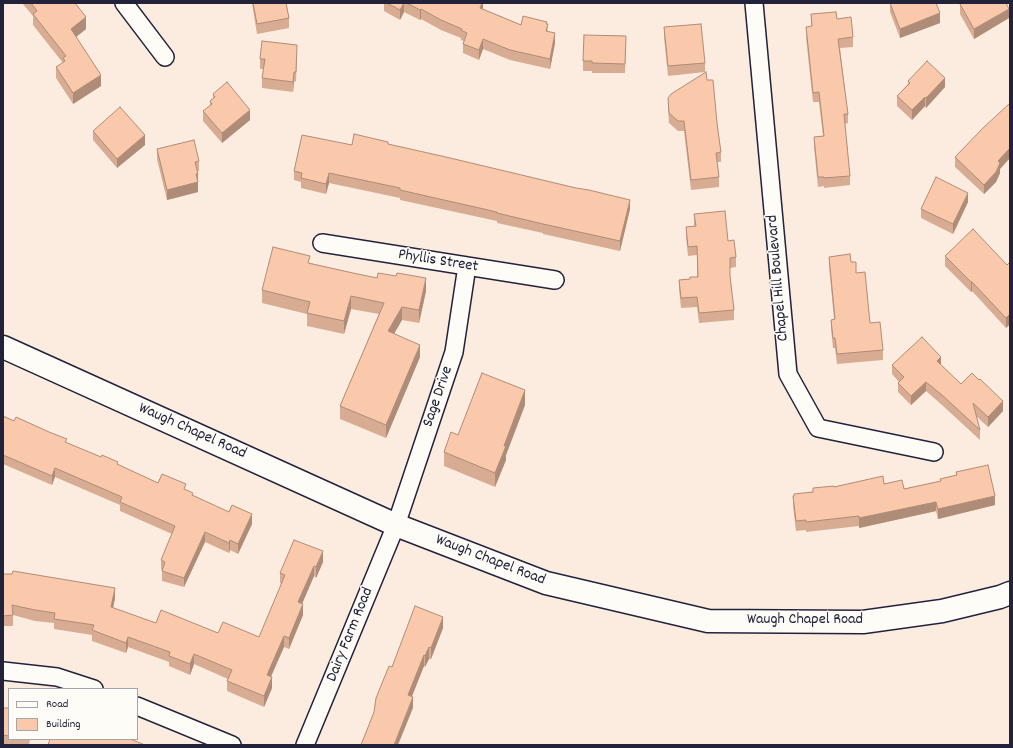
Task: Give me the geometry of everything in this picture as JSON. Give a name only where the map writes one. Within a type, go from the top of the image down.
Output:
[{"type":"main road","name":"Waugh Chapel Road","points":[[3,347],[396,525],[546,583],[708,621],[862,622],[942,611],[1000,597],[1010,593]]},
{"type":"street","points":[[124,3],[165,57]]},
{"type":"street","name":"Chapel Hill Boulevard","points":[[754,3],[788,374],[818,428],[934,452]]},
{"type":"street","name":"Phyllis Street","points":[[322,243],[555,280]]},
{"type":"street","name":"Sage Drive","points":[[396,525],[454,352],[467,266]]},
{"type":"street","name":"Dairy Farm Road","points":[[305,745],[396,525]]},
{"type":"street","points":[[3,671],[56,677],[91,688]]},
{"type":"street","points":[[138,706],[232,745]]},
{"type":"building","points":[[31,3],[75,3],[86,17],[71,29],[101,75],[73,93],[56,67],[65,61],[63,58],[66,56],[33,14],[37,11]]},
{"type":"building","points":[[253,3],[286,3],[289,18],[257,24]]},
{"type":"building","points":[[387,3],[404,3],[400,10]]},
{"type":"building","points":[[407,3],[482,3],[480,8],[521,25],[523,16],[547,22],[546,24],[548,24],[546,31],[555,33],[550,59],[510,50],[483,39],[479,50],[463,44],[467,33],[461,30],[462,29]]},
{"type":"building","points":[[890,3],[936,3],[940,13],[900,29]]},
{"type":"building","points":[[1006,3],[1009,9],[974,29],[960,4]]},
{"type":"building","points":[[836,12],[837,19],[851,17],[853,37],[838,39],[848,114],[844,114],[850,176],[824,178],[818,177],[814,137],[824,136],[819,92],[813,93],[806,27],[812,26],[811,14]]},
{"type":"building","points":[[701,24],[705,63],[668,66],[664,27]]},
{"type":"building","points":[[584,35],[626,36],[625,64],[592,63],[592,61],[583,61]]},
{"type":"building","points":[[262,41],[297,45],[296,72],[294,72],[293,82],[262,78],[265,59],[260,59]]},
{"type":"building","points":[[927,61],[945,78],[912,110],[897,96],[910,83],[908,81]]},
{"type":"building","points":[[706,72],[707,80],[713,80],[721,152],[716,153],[719,177],[691,180],[684,121],[678,121],[669,113],[668,98],[671,94]]},
{"type":"building","points":[[227,82],[250,110],[222,133],[203,111],[212,104],[210,101],[215,97],[213,94]]},
{"type":"building","points":[[1010,103],[1010,148],[998,161],[1000,163],[996,172],[984,185],[955,157]]},
{"type":"building","points":[[120,107],[145,135],[117,159],[93,131]]},
{"type":"building","points":[[354,134],[388,142],[388,144],[630,200],[620,241],[400,190],[400,188],[329,173],[326,184],[301,178],[302,173],[294,171],[302,135],[352,145]]},
{"type":"building","points":[[194,140],[199,161],[195,162],[198,182],[167,190],[157,149]]},
{"type":"building","points":[[936,177],[968,193],[953,224],[921,209]]},
{"type":"building","points":[[725,211],[728,241],[734,240],[736,257],[730,258],[730,276],[734,310],[699,313],[697,297],[681,298],[679,280],[690,279],[690,277],[698,277],[697,246],[688,247],[686,227],[696,226],[694,214]]},
{"type":"building","points":[[973,229],[1007,265],[1010,262],[1010,314],[1006,318],[945,256]]},
{"type":"building","points":[[273,247],[310,256],[308,263],[377,278],[378,273],[396,276],[397,273],[426,278],[419,310],[402,307],[388,331],[420,345],[386,425],[340,406],[384,303],[351,296],[344,321],[307,313],[310,302],[262,290]]},
{"type":"building","points":[[850,254],[851,262],[856,262],[856,273],[865,272],[870,323],[880,322],[883,350],[837,354],[831,320],[835,319],[829,257]]},
{"type":"building","points":[[922,337],[941,357],[937,361],[961,384],[972,373],[1003,401],[988,417],[973,403],[980,430],[926,382],[911,396],[898,383],[904,377],[892,365]]},
{"type":"building","points":[[482,373],[525,390],[495,473],[444,452],[451,432],[458,435]]},
{"type":"building","points":[[3,416],[14,421],[16,417],[67,439],[65,442],[101,457],[102,455],[118,462],[117,464],[158,483],[162,474],[186,484],[184,489],[193,493],[192,495],[229,512],[232,505],[252,514],[238,544],[230,540],[229,543],[205,532],[184,578],[162,571],[165,562],[161,560],[175,526],[120,502],[122,497],[55,468],[52,476],[3,455]]},
{"type":"building","points":[[988,465],[995,496],[938,509],[936,502],[859,518],[859,516],[806,522],[806,520],[796,521],[794,494],[813,492],[813,488],[834,487],[883,476],[884,484],[902,480],[904,489],[941,481],[940,479],[957,475],[956,472]]},
{"type":"building","points":[[294,540],[323,551],[316,567],[314,566],[298,602],[303,604],[289,638],[284,636],[267,675],[272,677],[264,696],[227,681],[232,670],[194,654],[190,664],[169,656],[170,652],[128,637],[126,643],[92,630],[94,625],[54,619],[55,613],[12,605],[13,615],[3,616],[3,574],[12,574],[13,571],[115,588],[111,607],[156,623],[161,610],[218,633],[223,622],[259,637],[285,575],[280,573]]},
{"type":"building","points":[[415,606],[443,617],[431,648],[429,647],[425,656],[424,655],[408,695],[413,697],[394,745],[361,745],[374,712],[376,698],[389,666],[392,667]]},
{"type":"building","points":[[3,708],[8,708],[8,736],[3,735]]},
{"type":"building","points":[[50,740],[132,740],[145,745],[48,745]]}]
